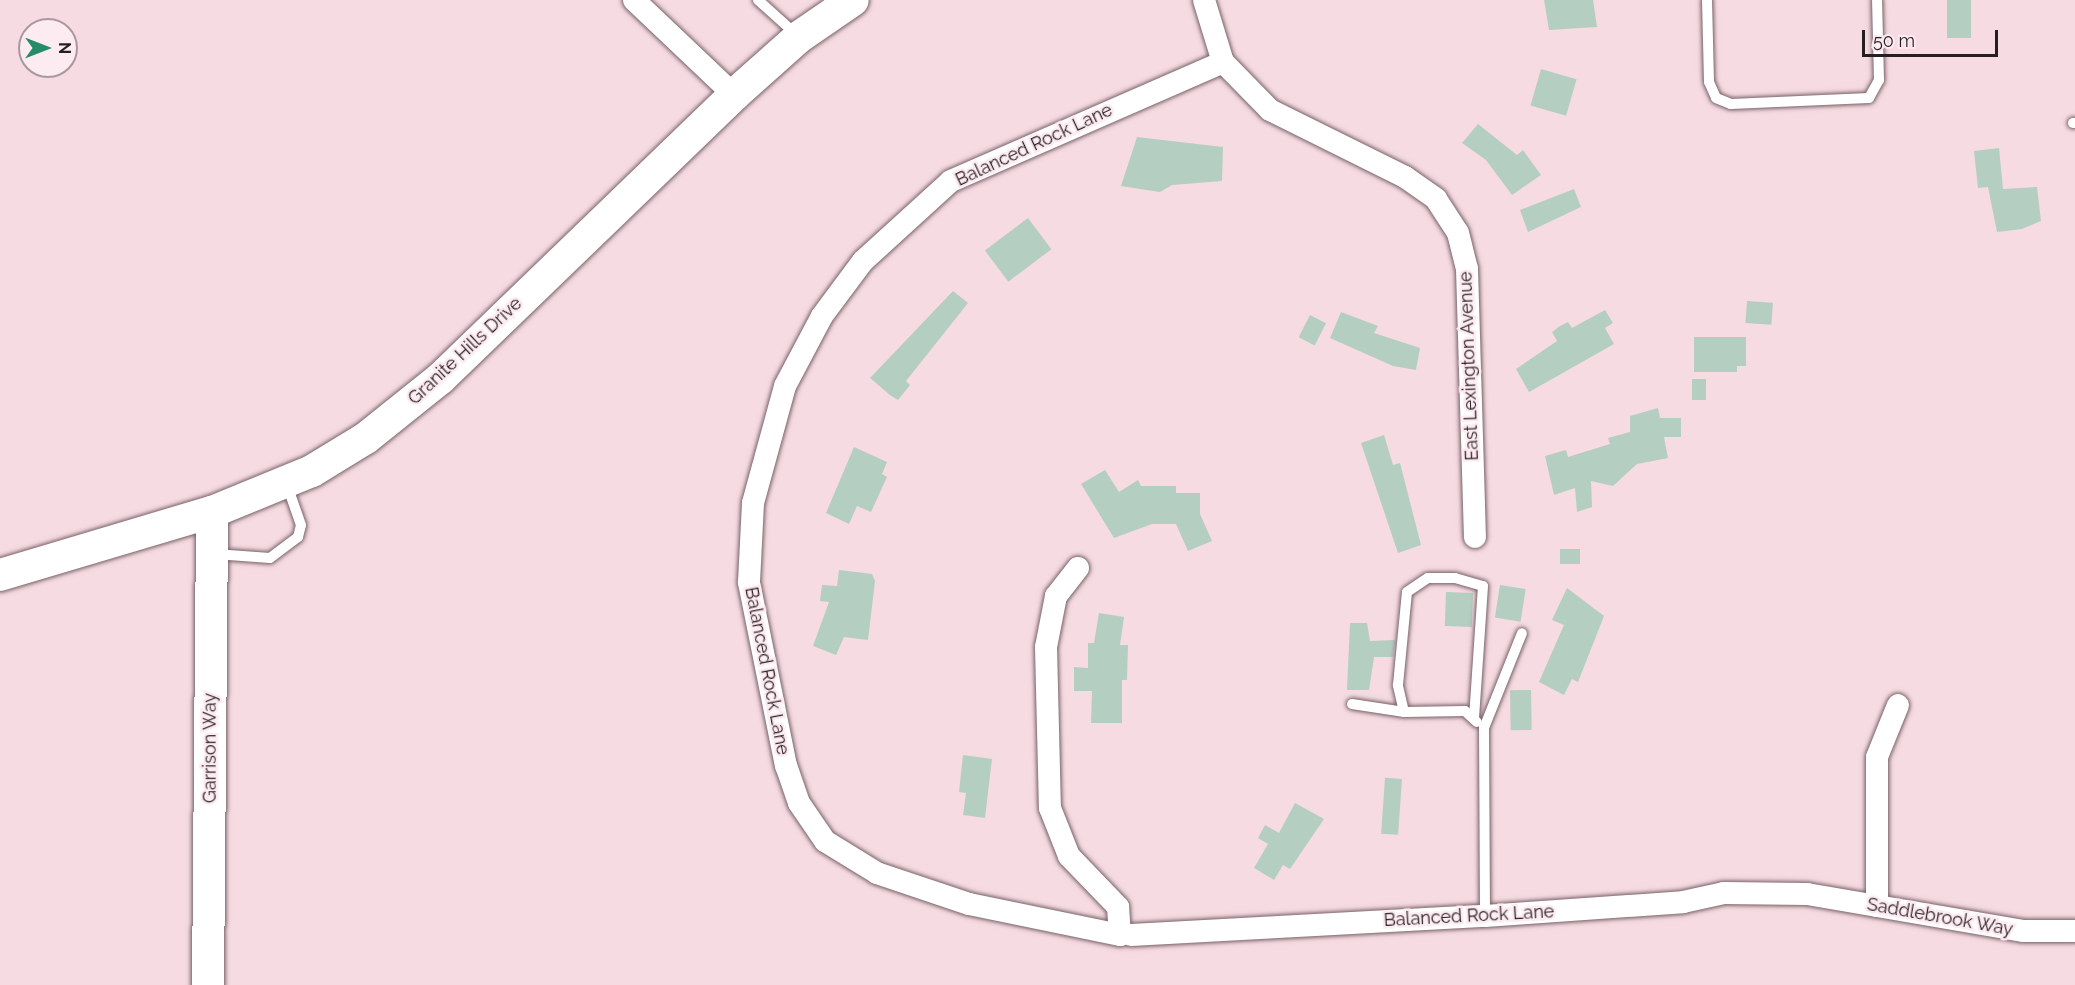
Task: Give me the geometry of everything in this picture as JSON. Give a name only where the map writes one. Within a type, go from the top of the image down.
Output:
[{"type":"street","name":"Granite Hills Drive","points":[[0,576],[212,512],[286,482],[366,438],[441,378],[734,95],[799,37],[853,0]]},
{"type":"street","name":"East Lexington Avenue","points":[[1204,0],[1223,62],[1270,110],[1297,128],[1376,159],[1436,199],[1458,234],[1467,269],[1475,537]]},
{"type":"street","points":[[642,2],[734,95]]},
{"type":"street","name":"Balanced Rock Lane","points":[[1223,62],[1005,154],[951,182],[914,210],[864,261],[822,316],[785,386],[753,503],[749,582],[778,736],[800,803],[825,841],[877,873],[969,904],[1126,935],[1485,916],[1683,902],[1724,893],[1806,894]]},
{"type":"street","name":"Garrison Way","points":[[208,985],[212,512]]},
{"type":"street","points":[[1078,568],[1056,596],[1046,647],[1050,808],[1070,856],[1118,907],[1126,935]]},
{"type":"street","points":[[1877,906],[1878,757],[1898,705]]},
{"type":"street","name":"Saddlebrook Way","points":[[1806,894],[2024,931],[2075,931]]},
{"type":"lane","points":[[758,0],[799,37]]},
{"type":"lane","points":[[1707,0],[1709,82],[1716,98],[1731,104],[1869,98],[1879,80],[1877,0]]},
{"type":"lane","points":[[212,554],[243,552],[270,558],[298,537],[301,525],[286,482]]},
{"type":"lane","points":[[1404,712],[1398,685],[1407,592],[1428,578],[1455,578],[1483,586],[1474,719]]},
{"type":"lane","points":[[1485,916],[1484,728],[1522,633]]},
{"type":"lane","points":[[1352,704],[1404,712],[1465,711],[1484,728]]},
{"type":"building","points":[[1544,0],[1593,0],[1597,27],[1549,30]]},
{"type":"building","points":[[1947,0],[1971,0],[1971,38],[1947,38]]},
{"type":"building","points":[[1541,69],[1577,79],[1566,116],[1531,106]]},
{"type":"building","points":[[1478,124],[1517,155],[1523,150],[1541,175],[1512,195],[1486,160],[1462,143]]},
{"type":"building","points":[[1137,137],[1223,147],[1222,181],[1172,185],[1160,192],[1121,186]]},
{"type":"building","points":[[1999,148],[2003,189],[2037,187],[2041,221],[2022,229],[1997,232],[1988,187],[1978,188],[1974,151]]},
{"type":"building","points":[[1574,189],[1581,207],[1528,232],[1520,210]]},
{"type":"building","points":[[1028,218],[1051,249],[1008,282],[985,250]]},
{"type":"building","points":[[953,291],[968,303],[906,381],[910,385],[898,400],[870,378]]},
{"type":"building","points":[[1747,301],[1773,303],[1771,325],[1745,323]]},
{"type":"building","points":[[1605,310],[1613,323],[1605,328],[1614,344],[1529,392],[1516,369],[1557,341],[1552,332],[1560,326],[1568,322],[1572,328]]},
{"type":"building","points":[[1341,312],[1378,326],[1374,333],[1420,348],[1416,370],[1393,366],[1330,338]]},
{"type":"building","points":[[1310,315],[1326,323],[1315,345],[1299,337]]},
{"type":"building","points":[[1694,337],[1746,337],[1746,366],[1737,366],[1737,372],[1694,372]]},
{"type":"building","points":[[1692,379],[1706,379],[1706,400],[1692,400]]},
{"type":"building","points":[[1658,408],[1660,418],[1681,418],[1681,437],[1664,437],[1668,458],[1637,464],[1613,486],[1591,481],[1592,507],[1577,512],[1575,488],[1554,495],[1545,456],[1566,450],[1568,457],[1610,444],[1608,438],[1630,432],[1630,416]]},
{"type":"building","points":[[1384,435],[1393,465],[1400,463],[1421,545],[1398,553],[1361,443]]},
{"type":"building","points":[[854,447],[887,462],[882,474],[887,477],[871,512],[857,506],[849,524],[826,513]]},
{"type":"building","points":[[1105,470],[1119,492],[1138,480],[1141,486],[1176,486],[1176,493],[1200,493],[1200,514],[1212,541],[1188,551],[1176,524],[1152,524],[1114,538],[1081,484]]},
{"type":"building","points":[[1560,549],[1580,549],[1580,564],[1560,564]]},
{"type":"building","points":[[839,570],[872,574],[875,581],[868,640],[844,637],[836,655],[813,646],[829,602],[820,601],[822,585],[837,586]]},
{"type":"building","points":[[1500,585],[1526,589],[1521,622],[1495,618]]},
{"type":"building","points":[[1567,588],[1604,616],[1578,682],[1572,679],[1564,695],[1539,682],[1564,625],[1552,620]]},
{"type":"building","points":[[1446,592],[1473,593],[1472,627],[1445,626]]},
{"type":"building","points":[[1099,613],[1124,617],[1120,645],[1128,645],[1127,680],[1122,680],[1122,723],[1091,723],[1092,691],[1074,691],[1074,667],[1088,668],[1088,643],[1094,643]]},
{"type":"building","points":[[1350,623],[1367,623],[1370,641],[1395,640],[1393,657],[1374,657],[1369,690],[1347,690]]},
{"type":"building","points":[[1510,690],[1531,690],[1532,730],[1511,730]]},
{"type":"building","points":[[963,755],[992,759],[985,818],[963,815],[966,793],[959,792]]},
{"type":"building","points":[[1385,778],[1402,779],[1398,835],[1381,834]]},
{"type":"building","points":[[1295,803],[1324,819],[1290,869],[1283,865],[1274,880],[1254,868],[1268,844],[1258,838],[1265,825],[1279,833]]}]
